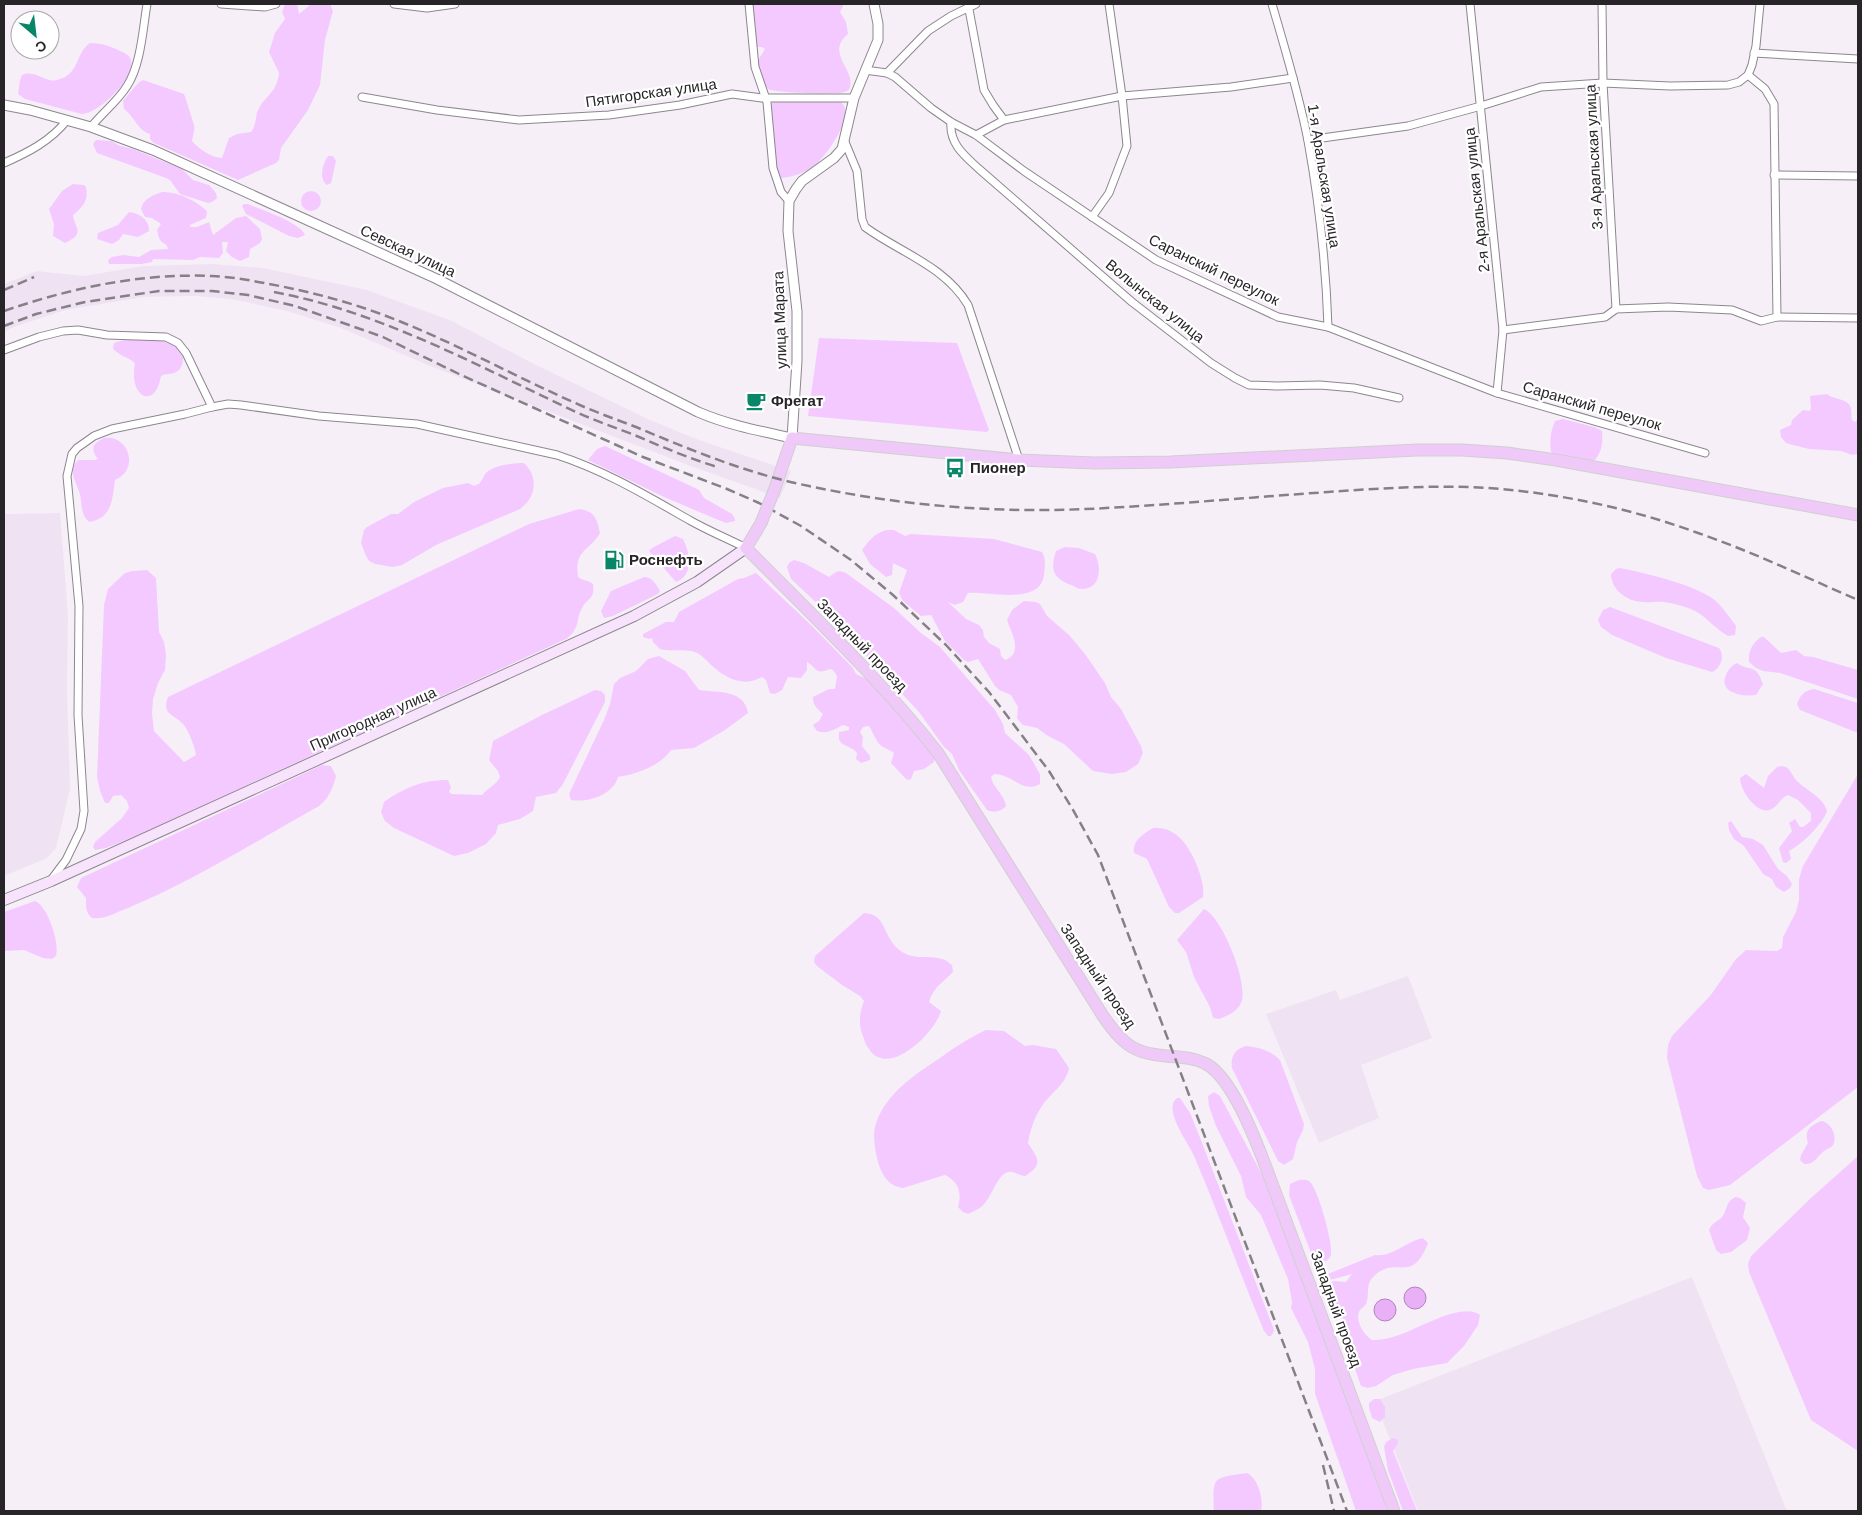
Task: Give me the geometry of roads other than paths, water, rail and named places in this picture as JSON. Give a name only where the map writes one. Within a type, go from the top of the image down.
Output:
[{"type":"main road","points":[[746,548],[761,523],[792,438],[1019,460],[1095,462],[1170,462],[1417,450],[1507,453],[1556,460],[1858,515]]},
{"type":"main road","name":"Пригородная улица","points":[[4,900],[51,881],[634,616],[698,582],[746,548]]},
{"type":"main road","name":"Западный проезд","points":[[746,548],[886,692],[914,722],[938,753],[1103,1016],[1118,1036],[1126,1044],[1141,1052],[1199,1060],[1210,1066],[1219,1075],[1243,1115],[1260,1152],[1308,1275],[1394,1511]]},
{"type":"street","points":[[91,127],[121,94],[131,79],[147,4]]},
{"type":"street","points":[[221,4],[265,7],[276,4]]},
{"type":"street","points":[[394,4],[427,8],[455,4]]},
{"type":"street","points":[[748,4],[755,67],[766,98],[773,168],[781,192],[789,201],[802,181],[834,158],[842,149],[854,98],[878,40],[878,24],[874,4]]},
{"type":"street","points":[[1092,217],[1109,193],[1127,146],[1109,4]]},
{"type":"street","name":"1-я Аральская улица","points":[[1272,4],[1308,140],[1325,275],[1328,327]]},
{"type":"street","name":"2-я Аральская улица","points":[[1470,4],[1503,330],[1497,393]]},
{"type":"street","name":"3-я Аральская улица","points":[[1602,4],[1603,83],[1616,309]]},
{"type":"street","points":[[1308,140],[1408,126],[1541,87],[1603,83],[1706,87],[1739,82],[1748,75],[1754,52],[1760,4]]},
{"type":"street","points":[[887,73],[928,31],[971,5],[984,90],[1004,120]]},
{"type":"street","points":[[1754,52],[1858,59]]},
{"type":"street","name":"Саранский переулок","points":[[866,70],[887,73],[895,77],[931,108],[951,122],[976,135],[1024,171],[1156,260],[1278,317],[1328,327],[1497,393],[1705,453]]},
{"type":"street","points":[[1748,75],[1765,89],[1774,104],[1777,317]]},
{"type":"street","points":[[976,135],[1004,120],[1122,96],[1231,87],[1293,78]]},
{"type":"street","name":"Пятигорская улица","points":[[362,97],[437,110],[519,120],[618,114],[732,94],[766,98],[854,98]]},
{"type":"street","name":"Севская улица","points":[[4,105],[91,127],[153,150],[437,279],[698,412],[740,426],[792,438]]},
{"type":"street","points":[[4,163],[40,145],[57,132],[67,120]]},
{"type":"street","name":"Волынская улица","points":[[951,122],[950,131],[954,142],[960,151],[979,169],[1132,302],[1211,363],[1235,378],[1249,385],[1320,385],[1399,398]]},
{"type":"street","points":[[845,142],[857,171],[862,219],[865,227],[918,258],[938,273],[955,287],[968,305],[1019,460]]},
{"type":"street","points":[[1774,175],[1858,176]]},
{"type":"street","name":"улица Марата","points":[[789,201],[788,231],[797,321],[797,361],[792,438]]},
{"type":"street","points":[[1503,330],[1605,317],[1616,309],[1668,307],[1732,310],[1761,321],[1777,317],[1858,318]]},
{"type":"street","points":[[4,350],[39,337],[63,331],[78,330],[107,335],[166,337],[178,343],[186,353],[212,406]]},
{"type":"street","points":[[51,881],[69,854],[81,829],[84,811],[78,715],[79,606],[67,476],[72,454],[94,436],[112,429],[228,404],[319,416],[417,424],[557,456],[608,474],[692,522],[746,548]]},
{"type":"railway","points":[[4,311],[55,295],[132,280],[185,276],[219,276],[248,280],[318,295],[383,315],[445,341],[596,412],[721,461],[809,486],[920,504],[1032,510],[1069,510],[1414,487],[1501,489],[1576,499],[1650,517],[1739,548],[1858,600]]},
{"type":"railway","points":[[4,290],[34,277]]},
{"type":"railway","points":[[4,326],[36,314],[85,302],[159,291],[212,291],[248,295],[295,306],[383,337],[459,374],[643,457],[759,503],[801,526],[851,560],[893,595],[946,645],[989,692],[1049,771],[1098,855],[1347,1511]]},
{"type":"railway","points":[[274,292],[314,301],[391,327],[466,359],[583,415],[717,467]]},
{"type":"railway","points":[[1323,1465],[1334,1511]]},
{"type":"place","name":"Фрегат","points":[[756,401]]},
{"type":"place","name":"Пионер","points":[[955,468]]},
{"type":"place","name":"Роснефть","points":[[614,560]]}]
